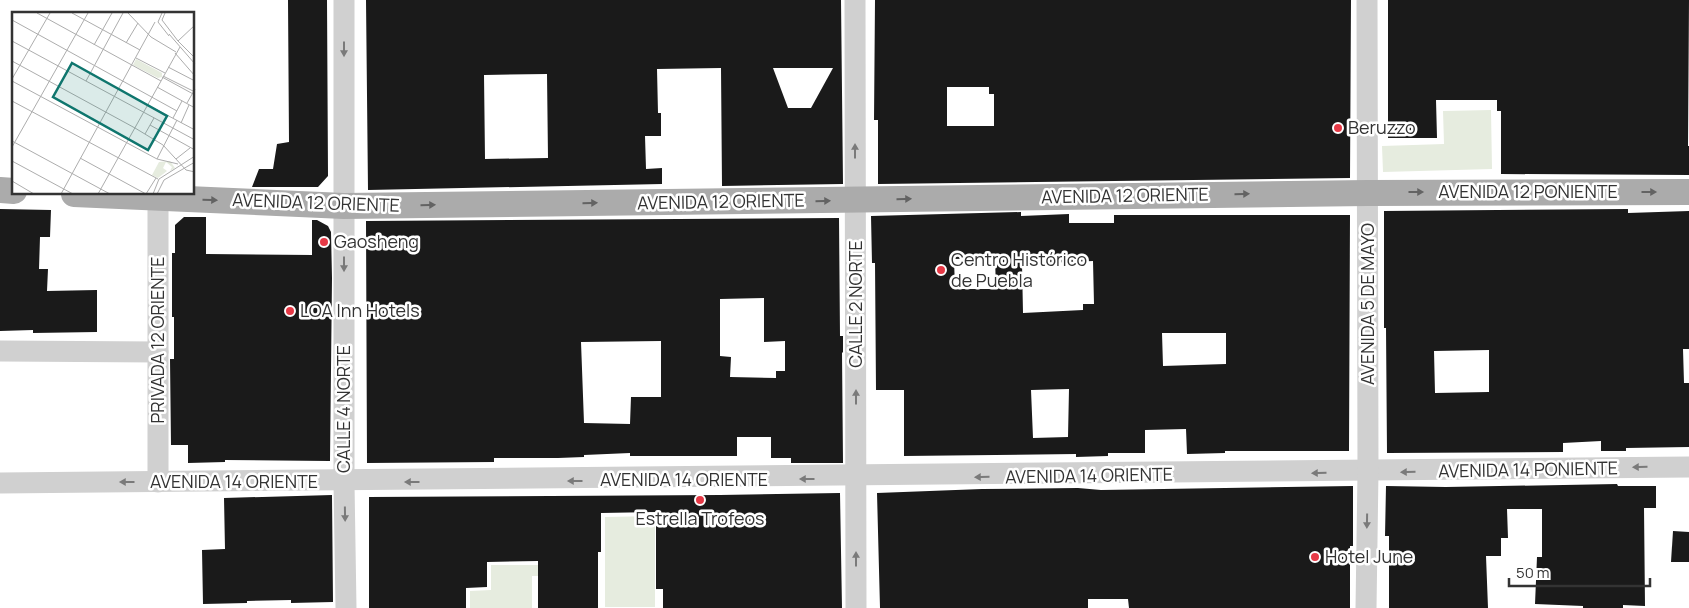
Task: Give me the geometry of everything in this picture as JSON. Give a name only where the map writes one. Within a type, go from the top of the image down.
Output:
[{"type":"main road","name":"AVENIDA 12 ORIENTE","points":[[95,195],[344,206],[1368,192]]},
{"type":"main road","name":"AVENIDA 12 PONIENTE","points":[[1368,192],[1689,192]]},
{"type":"street","name":"CALLE 4 NORTE","points":[[344,0],[344,482],[346,608]]},
{"type":"street","name":"CALLE 2 NORTE","points":[[855,0],[856,608]]},
{"type":"street","name":"AVENIDA 5 DE MAYO","points":[[1366,608],[1368,472],[1367,0]]},
{"type":"street","name":"PRIVADA 12 ORIENTE","points":[[158,198],[158,482]]},
{"type":"street","points":[[0,351],[158,352]]},
{"type":"street","name":"AVENIDA 14 PONIENTE","points":[[1368,472],[1689,467]]},
{"type":"street","name":"AVENIDA 14 ORIENTE","points":[[0,483],[856,478],[1368,472]]},
{"type":"shaded area","points":[[1491,110],[1492,169],[1383,172],[1382,146],[1444,144],[1443,111]]},
{"type":"shaded area","points":[[655,516],[655,607],[605,607],[605,517]]},
{"type":"shaded area","points":[[491,565],[545,565],[553,576],[532,576],[532,608],[470,608],[470,591],[491,590]]},
{"type":"building","points":[[288,0],[327,0],[328,176],[318,187],[252,187],[259,169],[273,169],[277,144],[289,142]]},
{"type":"building","points":[[366,0],[841,0],[843,184],[722,186],[721,68],[657,69],[658,113],[661,113],[661,136],[645,136],[646,169],[662,168],[662,184],[368,190]],"holes":[[[773,68],[833,68],[811,108],[788,108]],[[547,74],[548,158],[485,159],[484,75]]]},
{"type":"building","points":[[875,0],[1351,0],[1350,178],[878,184],[878,120],[874,120]],"holes":[[[947,87],[989,87],[989,94],[994,94],[994,126],[947,126]]]},
{"type":"building","points":[[1388,0],[1689,0],[1689,175],[1501,174],[1501,111],[1497,111],[1497,100],[1436,100],[1437,138],[1388,138]]},
{"type":"building","points":[[0,209],[51,210],[50,237],[40,237],[39,269],[48,269],[47,291],[97,290],[97,332],[33,333],[33,330],[0,331]]},
{"type":"building","points":[[1628,209],[1628,213],[1689,211],[1689,349],[1683,349],[1684,383],[1689,383],[1689,447],[1626,448],[1626,451],[1601,451],[1601,441],[1563,443],[1563,452],[1387,453],[1384,211]],"holes":[[[1489,350],[1489,392],[1435,393],[1434,351]]]},
{"type":"building","points":[[1021,212],[1021,216],[1069,214],[1069,223],[1114,223],[1114,215],[1350,215],[1349,451],[1225,451],[1225,453],[1187,454],[1186,429],[1145,430],[1145,453],[1108,453],[1108,456],[1076,457],[1076,454],[904,456],[904,390],[876,390],[875,263],[872,263],[871,216]],"holes":[[[995,258],[996,289],[955,289],[954,259]],[[1093,261],[1094,304],[1083,304],[1083,310],[1023,313],[1022,264]],[[1162,333],[1226,333],[1226,364],[1163,366]],[[1069,389],[1068,437],[1033,438],[1031,390]]]},
{"type":"building","points":[[184,217],[206,217],[206,254],[312,255],[312,220],[317,220],[328,226],[331,232],[332,278],[330,461],[225,460],[225,462],[188,463],[188,445],[171,445],[170,359],[174,359],[172,253],[175,253],[175,225]]},
{"type":"building","points":[[839,218],[840,336],[843,336],[843,463],[791,463],[791,458],[771,458],[771,437],[737,437],[737,456],[630,456],[630,453],[558,458],[494,458],[494,462],[367,463],[366,221]],"holes":[[[764,298],[764,342],[785,341],[785,371],[776,371],[776,378],[730,377],[731,357],[720,356],[720,299]],[[661,341],[661,397],[631,397],[630,424],[584,423],[581,342]]]},
{"type":"building","points":[[1617,484],[1618,486],[1656,486],[1656,508],[1644,508],[1645,606],[1623,605],[1623,608],[1583,608],[1583,606],[1535,604],[1537,557],[1542,557],[1542,509],[1507,509],[1508,538],[1501,538],[1501,556],[1486,556],[1488,608],[1389,608],[1389,536],[1385,536],[1386,486],[1446,487]]},
{"type":"building","points":[[1353,486],[1353,546],[1350,546],[1350,608],[1129,608],[1128,599],[1088,599],[1088,608],[880,608],[877,493],[982,489],[1078,488],[1101,490]]},
{"type":"building","points":[[840,493],[842,608],[663,608],[663,589],[656,589],[656,512],[601,513],[601,552],[598,552],[598,608],[538,608],[538,561],[487,562],[487,587],[466,588],[466,608],[369,608],[369,497]]},
{"type":"building","points":[[332,495],[333,602],[291,603],[291,600],[203,604],[202,550],[225,549],[224,498]]},
{"type":"building","points":[[1673,531],[1689,532],[1689,562],[1671,562]]},
{"type":"place","name":"Beruzzo","points":[[1338,128]]},
{"type":"place","name":"Gaosheng","points":[[324,242]]},
{"type":"place","name":"Centro Histórico de Puebla","points":[[941,270]]},
{"type":"place","name":"LOA Inn Hotels","points":[[290,311]]},
{"type":"place","name":"Estrella Trofeos","points":[[700,500]]},
{"type":"place","name":"Hotel June","points":[[1315,557]]}]
